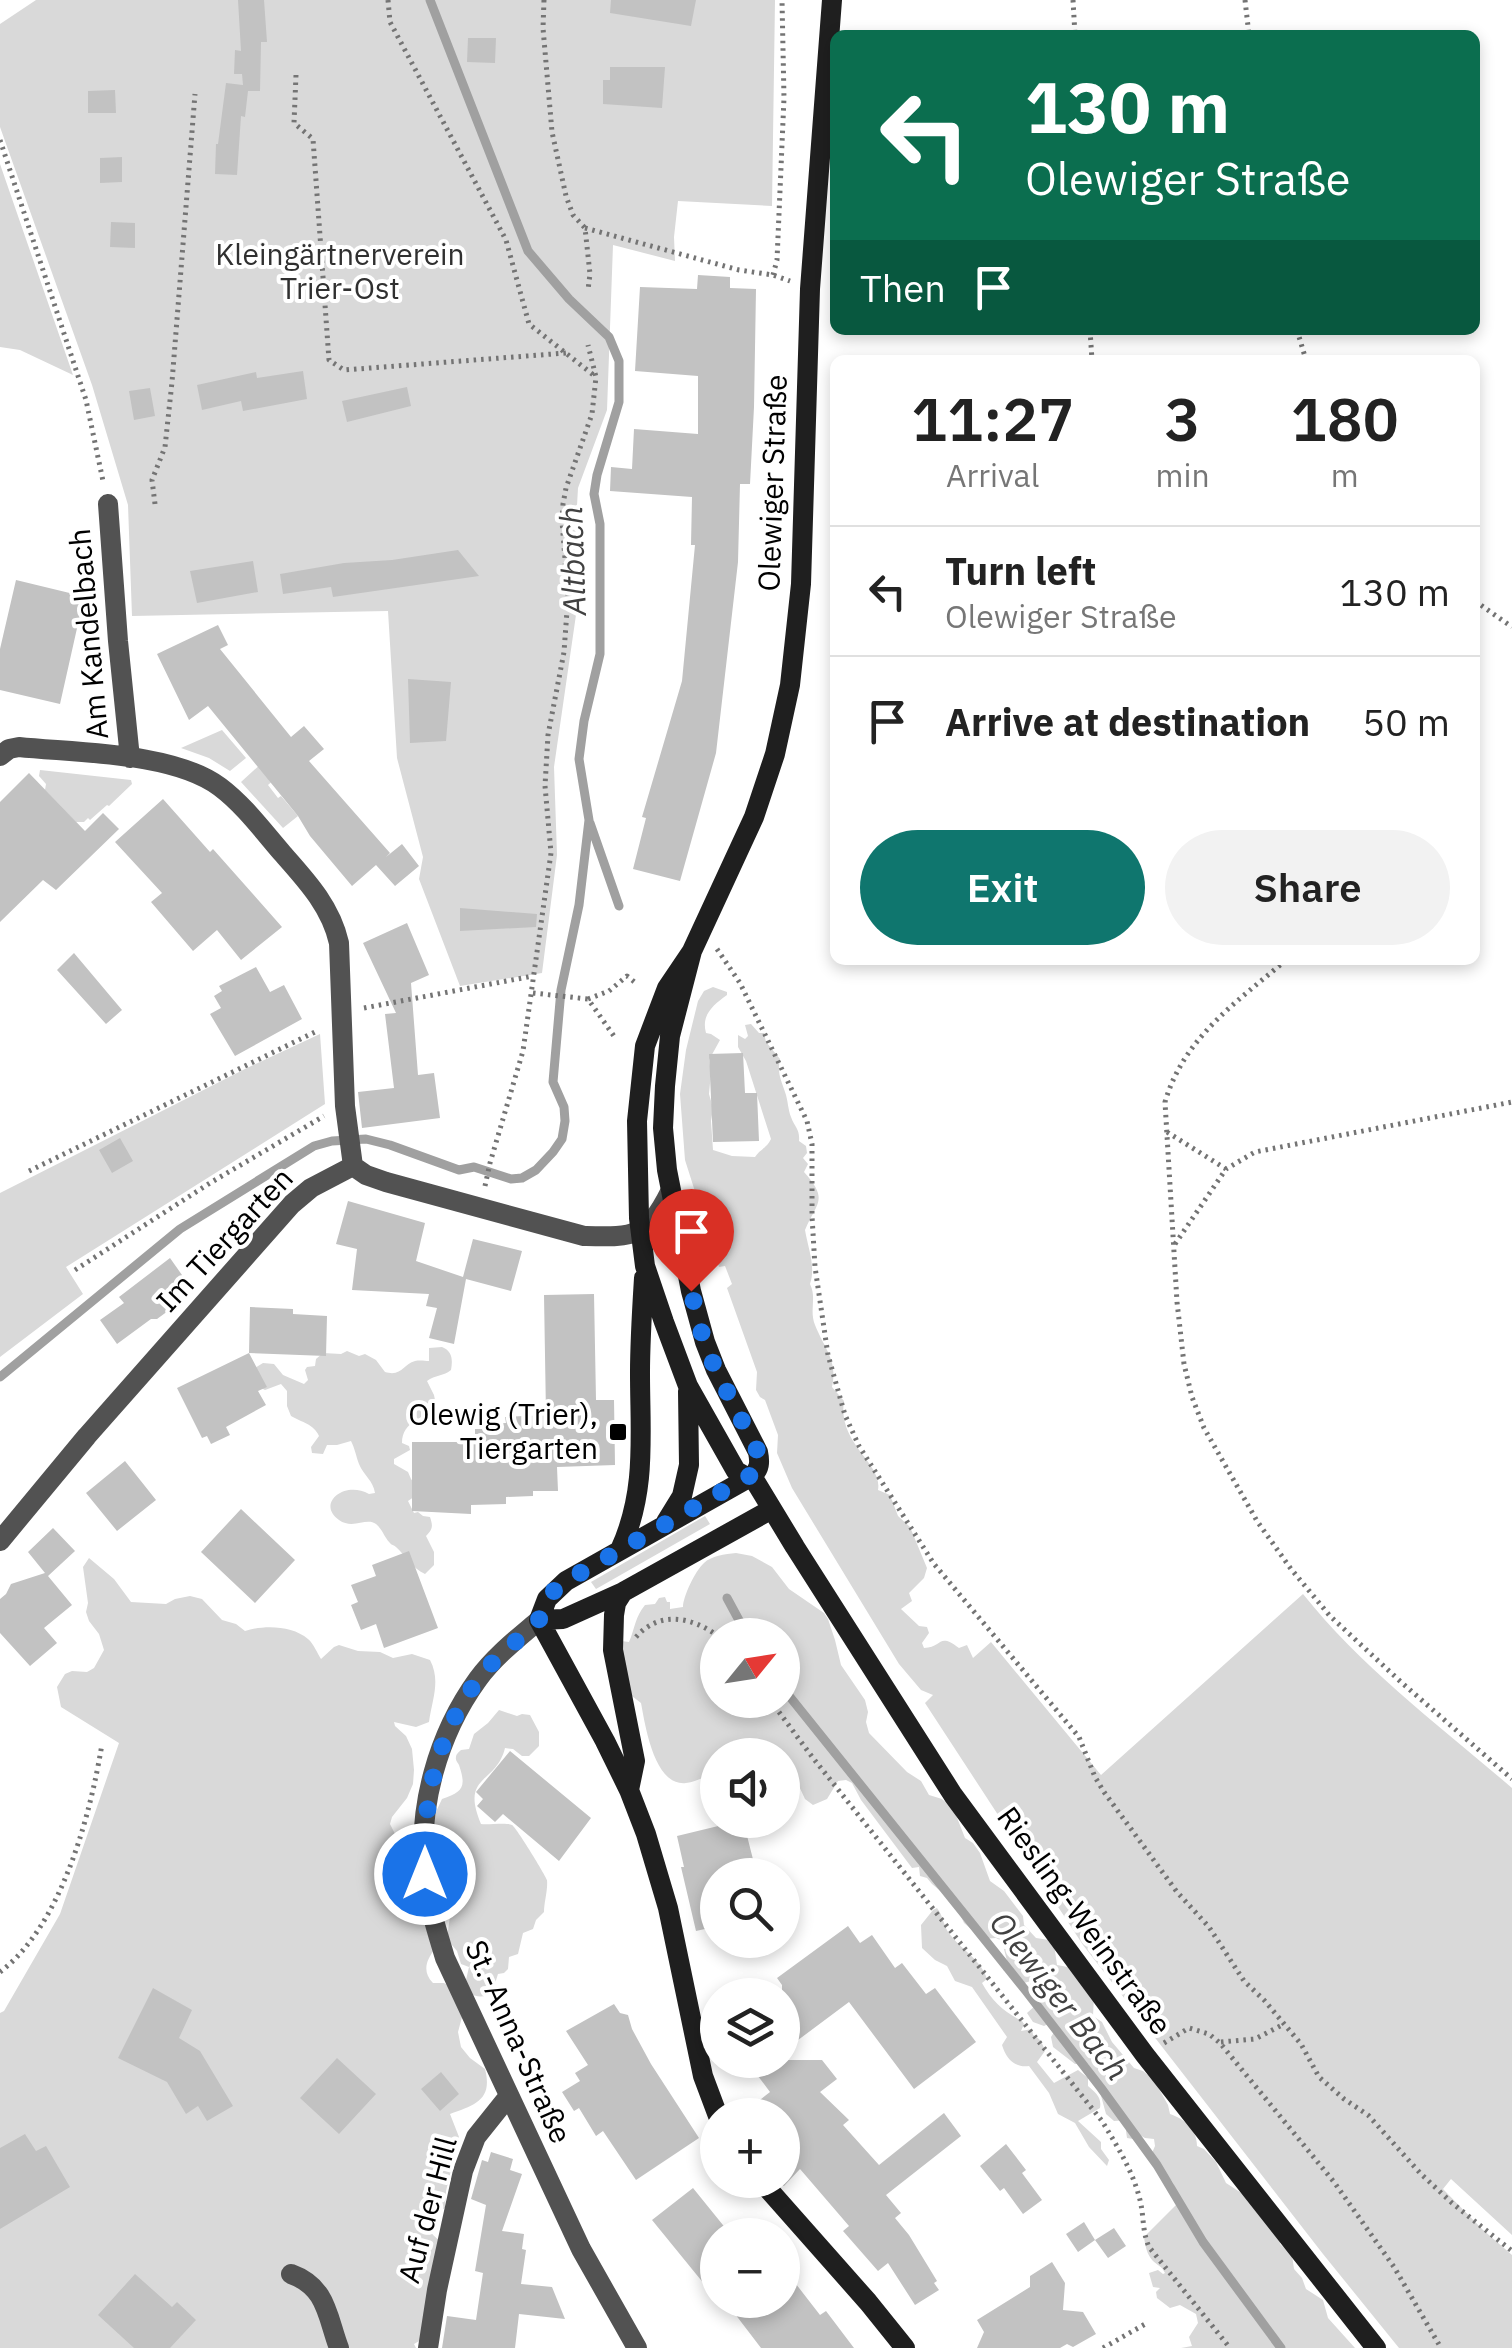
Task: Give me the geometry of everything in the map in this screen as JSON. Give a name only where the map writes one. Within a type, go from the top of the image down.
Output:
[{"type":"main road","name":"Olewiger Straße","points":[[752,1476],[758,1471],[758,1452],[704,1342],[670,1192],[663,1128],[664,1086],[670,1036],[692,951],[766,784],[790,685],[801,584],[810,289],[832,0]]},
{"type":"main road","name":"Olewiger Straße","points":[[692,951],[667,988],[645,1046],[637,1122],[640,1232],[645,1266],[688,1386],[736,1472],[752,1476],[772,1509]]},
{"type":"main road","points":[[620,1550],[634,1518],[640,1481],[640,1348],[645,1266]]},
{"type":"main road","points":[[665,1524],[682,1496],[689,1465],[688,1386]]},
{"type":"main road","name":"St.-Anna-Straße","points":[[540,1620],[547,1599],[556,1589],[752,1476]]},
{"type":"main road","points":[[712,2098],[700,2066],[668,1908],[646,1834],[629,1790],[540,1620],[563,1619],[622,1592],[772,1509]]},
{"type":"main road","name":"Riesling-Weinstraße","points":[[772,1509],[954,1794],[1144,2056],[1376,2348]]},
{"type":"main road","points":[[622,1592],[614,1615],[614,1650],[635,1762],[629,1790]]},
{"type":"main road","points":[[776,2198],[906,2348]]},
{"type":"street","name":"Am Kandelbach","points":[[108,504],[130,758]]},
{"type":"street","name":"Am Kandelbach","points":[[0,756],[19,747],[130,758],[181,768],[221,788],[257,824],[308,884],[335,924],[349,1014],[345,1106],[349,1148]]},
{"type":"street","points":[[349,1148],[366,1175],[566,1232],[612,1236],[640,1232],[658,1216],[670,1192]]},
{"type":"street","name":"Im Tiergarten","points":[[0,1541],[292,1204],[349,1148]]},
{"type":"street","name":"St.-Anna-Straße","points":[[540,1620],[479,1678],[449,1727],[427,1800],[426,1884],[444,1958],[581,2249],[637,2348]]},
{"type":"street","name":"Auf der Hill","points":[[428,2348],[463,2171],[476,2136],[508,2097]]},
{"type":"street","points":[[290,2274],[306,2280],[318,2293],[339,2348]]},
{"type":"path","points":[[388,0],[390,22],[506,240],[529,324],[596,378]]},
{"type":"path","points":[[544,0],[552,132],[573,215],[585,228],[740,270],[774,274],[810,289]]},
{"type":"path","points":[[774,274],[784,98],[782,0]]},
{"type":"path","points":[[1073,0],[1074,30]]},
{"type":"path","points":[[1245,0],[1248,30]]},
{"type":"path","points":[[296,75],[294,123],[313,139],[329,360],[344,370],[566,354]]},
{"type":"path","points":[[156,504],[152,480],[161,462],[168,414],[194,94]]},
{"type":"path","points":[[0,140],[86,400],[108,504]]},
{"type":"path","points":[[585,228],[588,290]]},
{"type":"path","points":[[487,1178],[524,1050],[551,853],[546,786],[548,734],[564,652],[568,597],[563,504],[592,414],[596,378],[588,345]]},
{"type":"path","points":[[1480,604],[1512,626]]},
{"type":"path","points":[[704,924],[740,982],[807,1122],[812,1144],[812,1216],[822,1327],[845,1415],[859,1446],[934,1564],[1080,1737],[1104,1792],[1244,1980],[1307,2052],[1319,2077],[1368,2115],[1432,2184],[1512,2251]]},
{"type":"path","points":[[1280,965],[1189,1049],[1172,1076],[1165,1102],[1184,1364],[1192,1397],[1219,1456],[1256,1521],[1330,1616],[1512,1780]]},
{"type":"path","points":[[29,1172],[349,1014],[533,976]]},
{"type":"path","points":[[533,993],[588,1000],[627,976],[638,984]]},
{"type":"path","points":[[588,1000],[616,1039]]},
{"type":"path","points":[[1174,1246],[1226,1169],[1255,1152],[1512,1102]]},
{"type":"path","points":[[75,1270],[309,1122],[345,1106]]},
{"type":"path","points":[[1167,1132],[1226,1169]]},
{"type":"path","points":[[632,1642],[642,1630],[676,1617],[700,1624]]},
{"type":"path","points":[[784,1718],[1102,2121],[1133,2179],[1150,2247],[1230,2348]]},
{"type":"path","points":[[0,1972],[24,1952],[54,1901],[93,1796],[102,1744]]},
{"type":"path","points":[[1220,2042],[1255,2038],[1284,2024]]},
{"type":"path","points":[[1188,2028],[1220,2042],[1334,2182],[1394,2267],[1441,2348]]},
{"type":"path","points":[[1103,2348],[1147,2322]]},
{"type":"green space","name":"Kleingärtnerverein Trier-Ost","points":[[36,0],[775,0],[772,206],[678,201],[675,261],[613,245],[607,410],[578,488],[574,559],[577,608],[554,767],[557,855],[542,973],[460,986],[419,879],[423,857],[397,758],[388,611],[132,616],[128,505],[92,385],[0,127],[0,24]]},
{"type":"green space","points":[[0,164],[73,375],[20,350],[0,347]]},
{"type":"green space","points":[[222,730],[246,758],[230,771],[181,748]]},
{"type":"green space","points":[[286,741],[277,777],[268,785],[298,816],[283,828],[241,782]]},
{"type":"green space","points":[[40,770],[131,780],[132,784],[90,820],[76,822],[45,790]]},
{"type":"green space","points":[[713,987],[727,995],[705,1021],[706,1033],[720,1040],[709,1060],[713,1150],[755,1157],[771,1139],[738,1047],[738,1035],[745,1039],[745,1025],[751,1024],[764,1033],[766,1042],[780,1059],[779,1073],[790,1114],[799,1141],[806,1146],[803,1158],[808,1164],[804,1172],[818,1195],[817,1207],[805,1230],[812,1264],[813,1320],[832,1362],[832,1387],[844,1401],[847,1429],[874,1471],[878,1490],[890,1495],[898,1516],[910,1527],[927,1568],[924,1578],[909,1593],[912,1601],[901,1609],[919,1626],[927,1627],[924,1648],[944,1641],[959,1648],[967,1645],[973,1658],[991,1642],[1101,1775],[1303,1594],[1376,1672],[1512,1788],[1512,2235],[1451,2179],[1443,2189],[1512,2255],[1512,2348],[1399,2348],[1083,1945],[925,1703],[933,1695],[921,1690],[899,1664],[792,1488],[777,1453],[778,1435],[765,1400],[756,1390],[757,1372],[727,1288],[732,1284],[725,1266],[719,1267],[685,1160],[680,1094],[686,1050],[698,1001],[704,991]]},
{"type":"green space","points":[[320,1034],[325,1104],[66,1267],[83,1294],[0,1357],[0,1193]]},
{"type":"green space","points":[[442,1347],[452,1362],[451,1370],[427,1381],[436,1405],[406,1429],[402,1443],[410,1450],[394,1459],[394,1464],[408,1472],[421,1492],[408,1501],[414,1513],[431,1520],[426,1536],[434,1552],[434,1565],[425,1574],[390,1544],[376,1524],[344,1523],[333,1514],[332,1501],[342,1492],[375,1493],[351,1441],[327,1445],[323,1454],[312,1453],[317,1432],[291,1416],[287,1391],[281,1384],[265,1390],[259,1387],[253,1369],[263,1363],[274,1364],[283,1375],[304,1384],[308,1380],[305,1370],[315,1366],[323,1353],[365,1354],[391,1373],[415,1361],[429,1361],[429,1348]]},
{"type":"green space","points":[[705,1516],[710,1524],[596,1589],[591,1582]]},
{"type":"green space","points":[[752,1556],[772,1567],[789,1589],[824,1613],[841,1665],[865,1700],[869,1733],[921,1781],[929,1795],[942,1799],[954,1810],[965,1838],[980,1853],[990,1881],[1004,1891],[1036,1938],[1054,1944],[1057,1965],[1073,1968],[1094,1996],[1093,2016],[1102,2022],[1112,2042],[1134,2068],[1154,2080],[1170,2114],[1189,2126],[1197,2146],[1216,2162],[1226,2183],[1246,2196],[1279,2234],[1280,2244],[1292,2255],[1294,2269],[1306,2289],[1323,2300],[1328,2318],[1355,2348],[1181,2348],[1192,2346],[1189,2337],[1198,2323],[1196,2314],[1180,2305],[1170,2308],[1157,2298],[1160,2288],[1153,2287],[1149,2273],[1165,2273],[1149,2256],[1144,2237],[1177,2204],[1172,2181],[1149,2160],[1154,2139],[1138,2134],[1127,2138],[1129,2120],[1114,2121],[1106,2114],[1100,2092],[1103,2085],[1097,2086],[1088,2064],[1075,2064],[1053,2047],[1051,2037],[1058,2026],[1033,2022],[1027,2013],[1036,2005],[1028,1993],[1031,1981],[1017,1985],[1003,1970],[1007,1961],[1002,1941],[983,1939],[964,1923],[944,1894],[920,1876],[919,1867],[912,1868],[852,1783],[838,1781],[827,1799],[813,1805],[805,1799],[800,1788],[800,1738],[700,1738],[700,1779],[675,1782],[666,1775],[653,1752],[641,1703],[628,1693],[621,1641],[629,1642],[645,1605],[665,1597],[670,1609],[683,1607],[693,1578],[710,1559]]},
{"type":"green space","points":[[89,1558],[114,1579],[131,1602],[166,1604],[190,1596],[202,1599],[222,1620],[245,1631],[277,1628],[301,1634],[321,1659],[339,1645],[393,1658],[412,1654],[430,1660],[435,1691],[429,1722],[416,1727],[394,1722],[412,1749],[414,1770],[407,1798],[390,1824],[405,1854],[412,1905],[422,1911],[435,1949],[427,1975],[433,1983],[453,1988],[462,2017],[458,2032],[461,2047],[485,2069],[487,2079],[480,2100],[450,2114],[459,2137],[445,2208],[438,2212],[425,2207],[427,2227],[440,2241],[421,2340],[414,2344],[416,2348],[0,2348],[0,2013],[60,1914],[119,1743],[61,1707],[57,1687],[65,1674],[94,1668],[104,1650],[86,1612],[83,1567]]},
{"type":"green space","points":[[499,1710],[517,1716],[530,1715],[539,1732],[539,1746],[529,1756],[505,1748],[501,1760],[477,1788],[476,1808],[481,1824],[515,1828],[547,1880],[547,1888],[544,1912],[533,1929],[523,1933],[518,1954],[509,1957],[508,1969],[498,1974],[492,1993],[480,1996],[468,1993],[469,1967],[461,1964],[447,1939],[451,1908],[437,1886],[448,1873],[432,1849],[433,1828],[442,1799],[461,1788],[456,1755],[469,1749],[474,1734]]},
{"type":"green space","points":[[937,1908],[948,1932],[984,1972],[987,1979],[982,1983],[990,1995],[1022,2021],[1021,2031],[1032,2029],[1041,2042],[1045,2051],[1037,2062],[1054,2083],[1078,2070],[1088,2078],[1100,2108],[1078,2121],[1101,2142],[1109,2160],[1107,2166],[1089,2147],[1075,2123],[1058,2114],[1049,2093],[1029,2066],[1015,2064],[1008,2058],[1002,2045],[1007,2037],[972,1987],[955,1981],[947,1966],[922,1948],[921,1925]]},
{"type":"building","points":[[238,0],[264,0],[267,42],[261,42],[260,91],[248,91],[245,117],[241,116],[237,175],[215,174],[226,83],[243,85],[242,74],[234,74],[235,50],[241,51]]},
{"type":"building","points":[[611,0],[696,0],[691,26],[610,13]]},
{"type":"building","points":[[468,38],[496,38],[495,63],[467,62]]},
{"type":"building","points":[[610,67],[665,67],[662,108],[603,104],[603,80],[610,80]]},
{"type":"building","points":[[115,90],[116,113],[88,113],[88,91]]},
{"type":"building","points":[[122,157],[122,182],[100,183],[100,158]]},
{"type":"building","points":[[111,222],[135,223],[135,248],[110,247]]},
{"type":"building","points":[[698,275],[730,277],[730,288],[756,289],[754,407],[750,484],[740,484],[738,562],[716,753],[680,881],[633,869],[646,818],[642,817],[682,681],[695,545],[691,545],[692,497],[610,491],[611,467],[632,469],[634,429],[698,434],[698,376],[635,371],[640,287],[697,289]]},
{"type":"building","points":[[303,371],[307,399],[243,411],[241,401],[202,410],[197,385],[256,372],[257,378]]},
{"type":"building","points":[[407,387],[411,406],[347,422],[342,401]]},
{"type":"building","points":[[150,388],[155,416],[134,420],[129,391]]},
{"type":"building","points":[[458,550],[479,576],[333,597],[331,587],[283,594],[280,574]]},
{"type":"building","points":[[253,561],[258,592],[197,603],[190,571]]},
{"type":"building","points":[[16,580],[82,596],[60,704],[0,690],[0,649]]},
{"type":"building","points":[[218,625],[228,645],[220,649],[291,737],[304,726],[324,749],[309,761],[390,853],[386,857],[402,844],[419,866],[395,886],[376,865],[352,886],[208,706],[189,720],[157,654]]},
{"type":"building","points":[[408,679],[451,682],[446,741],[410,743]]},
{"type":"building","points":[[29,773],[85,831],[103,813],[119,829],[56,890],[43,880],[0,922],[0,802]]},
{"type":"building","points":[[163,799],[282,927],[241,960],[217,930],[193,951],[151,902],[162,893],[115,842]]},
{"type":"building","points":[[460,908],[537,914],[536,927],[460,931]]},
{"type":"building","points":[[407,923],[429,975],[411,983],[418,1075],[434,1073],[440,1118],[362,1128],[358,1092],[394,1088],[385,1014],[396,1013],[363,943]]},
{"type":"building","points":[[74,953],[122,1010],[106,1024],[57,970]]},
{"type":"building","points":[[256,967],[270,992],[284,985],[302,1019],[235,1056],[210,1014],[221,1008],[214,996],[222,991],[219,986]]},
{"type":"building","points":[[743,1053],[745,1093],[757,1093],[759,1141],[713,1142],[709,1054]]},
{"type":"building","points":[[120,1138],[133,1161],[112,1173],[99,1150]]},
{"type":"building","points":[[348,1201],[425,1223],[416,1261],[463,1277],[473,1239],[522,1251],[511,1291],[466,1279],[454,1344],[429,1338],[437,1308],[426,1306],[429,1294],[352,1290],[357,1249],[336,1244]]},
{"type":"building","points":[[170,1258],[194,1292],[117,1344],[100,1320],[124,1303],[119,1297]]},
{"type":"building","points":[[594,1294],[596,1400],[614,1400],[615,1465],[557,1467],[558,1491],[506,1497],[506,1504],[471,1505],[471,1514],[412,1511],[412,1442],[475,1442],[475,1429],[482,1429],[481,1424],[506,1423],[505,1417],[546,1415],[544,1295]]},
{"type":"building","points":[[250,1307],[293,1309],[293,1314],[327,1316],[326,1356],[249,1353]]},
{"type":"building","points":[[249,1353],[267,1387],[258,1391],[266,1405],[226,1427],[230,1435],[211,1444],[207,1436],[202,1438],[177,1388]]},
{"type":"building","points":[[125,1461],[156,1500],[117,1531],[86,1493]]},
{"type":"building","points":[[241,1509],[295,1560],[255,1603],[201,1552]]},
{"type":"building","points":[[53,1528],[75,1551],[48,1576],[72,1605],[44,1628],[57,1643],[30,1666],[0,1633],[0,1599],[11,1584],[45,1573],[28,1552]]},
{"type":"building","points":[[409,1551],[438,1628],[384,1648],[376,1624],[361,1630],[351,1605],[358,1602],[351,1585],[376,1576],[372,1565]]},
{"type":"building","points":[[510,1751],[591,1818],[559,1861],[503,1814],[495,1822],[477,1806],[483,1799],[476,1792]]},
{"type":"building","points":[[700,1830],[700,1838],[748,1838],[753,1858],[700,1858],[700,1930],[696,1931],[681,1867],[677,1836]]},
{"type":"building","points":[[848,1926],[860,1943],[872,1935],[895,1968],[902,1963],[926,1994],[935,1988],[976,2042],[914,2089],[849,2002],[800,2039],[800,1978],[777,1978]]},
{"type":"building","points":[[153,1988],[192,2010],[179,2038],[200,2051],[233,2106],[207,2121],[198,2106],[186,2114],[167,2082],[118,2058]]},
{"type":"building","points":[[614,2004],[620,2013],[628,2015],[651,2064],[699,2138],[636,2180],[603,2131],[596,2136],[579,2108],[574,2111],[562,2092],[580,2081],[575,2073],[588,2065],[566,2031]]},
{"type":"building","points":[[337,2058],[376,2094],[339,2134],[300,2098]]},
{"type":"building","points":[[800,2060],[822,2060],[837,2079],[820,2092],[849,2120],[843,2125],[879,2165],[944,2113],[961,2136],[886,2195],[901,2213],[895,2218],[909,2235],[939,2290],[915,2305],[888,2263],[878,2271],[843,2231],[849,2226],[800,2169],[800,2098],[762,2098],[770,2092],[760,2078],[800,2078]]},
{"type":"building","points":[[441,2072],[459,2094],[440,2111],[421,2089]]},
{"type":"building","points":[[25,2134],[36,2151],[46,2146],[70,2187],[0,2229],[0,2148]]},
{"type":"building","points":[[1006,2144],[1042,2200],[1023,2214],[1004,2188],[1000,2191],[980,2166]]},
{"type":"building","points":[[491,2152],[513,2159],[510,2170],[522,2174],[502,2231],[524,2234],[521,2284],[552,2287],[565,2319],[519,2314],[515,2348],[442,2348],[447,2316],[476,2320],[483,2273],[475,2271],[486,2205],[471,2199],[482,2160],[488,2162]]},
{"type":"building","points":[[693,2188],[717,2218],[700,2218],[700,2279],[652,2220]]},
{"type":"building","points":[[1084,2222],[1095,2240],[1078,2252],[1066,2234]]},
{"type":"building","points":[[1114,2228],[1126,2246],[1108,2258],[1095,2240]]},
{"type":"building","points":[[1052,2262],[1065,2283],[1063,2310],[1083,2312],[1096,2334],[1073,2347],[1067,2344],[1060,2348],[977,2348],[984,2332],[977,2320],[1030,2287],[1030,2276]]},
{"type":"building","points":[[135,2274],[172,2307],[177,2302],[196,2320],[170,2348],[134,2348],[98,2315]]},
{"type":"building","points":[[800,2289],[820,2315],[826,2311],[854,2348],[761,2348],[738,2318],[800,2318]]},
{"type":"waterway","name":"Altbach","points":[[0,1377],[180,1229],[314,1146],[366,1139],[459,1170],[474,1167],[511,1179],[536,1170],[562,1139],[564,1107],[553,1082],[561,990],[579,905],[589,820],[579,759],[600,654],[600,524],[594,494],[619,402],[619,361],[609,337],[569,299],[528,251],[430,0]]},
{"type":"waterway","name":"Olewiger Bach","points":[[590,823],[619,906]]},
{"type":"waterway","name":"Olewiger Bach","points":[[727,1598],[738,1618]]},
{"type":"waterway","name":"Olewiger Bach","points":[[800,1709],[1101,2088],[1157,2165],[1203,2242],[1281,2348]]},
{"type":"place","name":"Olewig (Trier), Tiergarten","points":[[618,1432]]},
{"type":"route","points":[[425,1874],[427,1800],[437,1763],[449,1727],[479,1678],[540,1620],[547,1599],[566,1581],[758,1471],[758,1452],[704,1342],[691,1291]]}]
